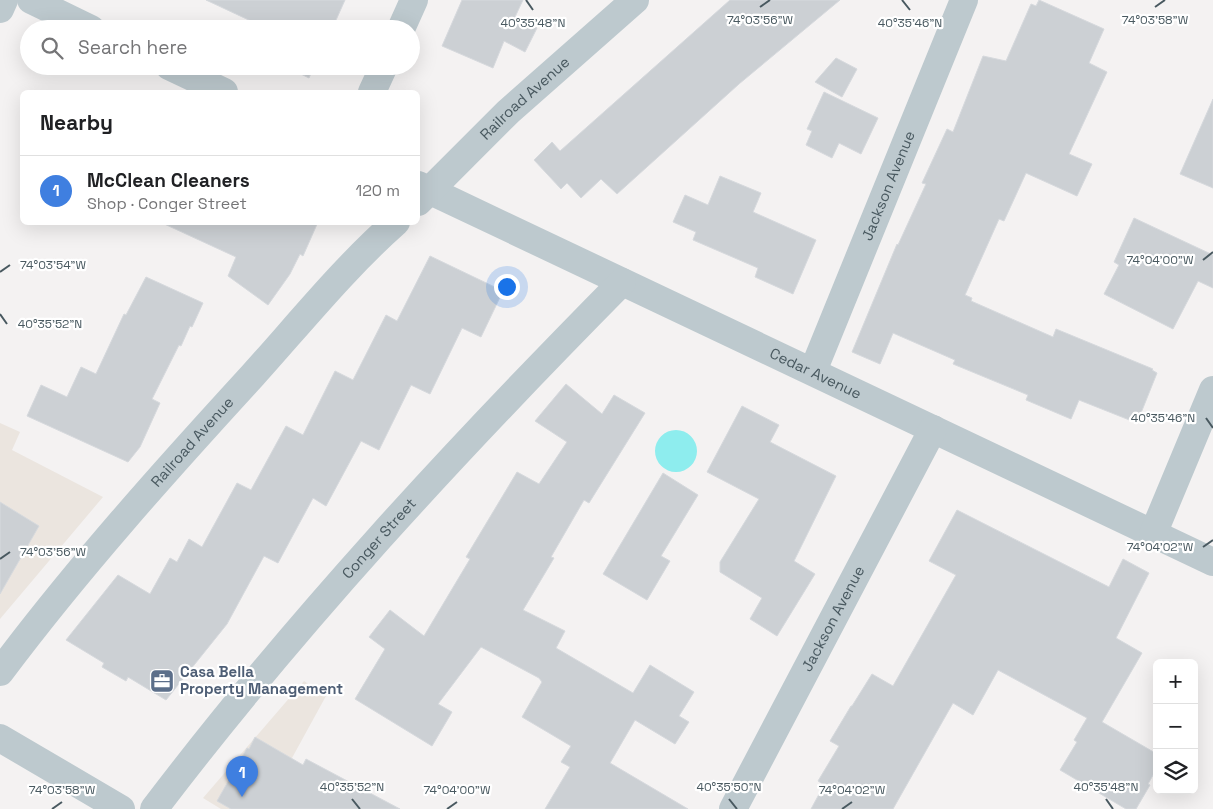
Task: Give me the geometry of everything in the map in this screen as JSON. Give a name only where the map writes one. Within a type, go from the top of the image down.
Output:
[{"type":"street","points":[[0,9],[4,0]]},
{"type":"street","points":[[31,0],[72,20]]},
{"type":"street","points":[[405,20],[414,0]]},
{"type":"street","name":"Railroad Avenue","points":[[422,192],[508,112],[635,0]]},
{"type":"street","name":"Jackson Avenue","points":[[813,371],[964,0]]},
{"type":"street","points":[[188,75],[220,90]]},
{"type":"street","points":[[373,90],[380,75]]},
{"type":"street","name":"Cedar Avenue","points":[[422,192],[813,371],[1213,562]]},
{"type":"street","name":"Railroad Avenue","points":[[0,672],[32,628],[138,503],[344,275],[393,225]]},
{"type":"street","name":"Conger Street","points":[[154,809],[275,658],[445,467],[622,282]]},
{"type":"street","points":[[1153,534],[1213,390]]},
{"type":"street","name":"Jackson Avenue","points":[[733,809],[933,429]]},
{"type":"street","points":[[1,742],[121,809]]},
{"type":"shaded area","points":[[0,423],[20,432],[12,450],[103,497],[0,619]]},
{"type":"shaded area","points":[[304,681],[326,696],[264,809],[221,809],[203,798]]},
{"type":"water","points":[[676,430],[691,436],[697,451],[691,466],[676,472],[661,466],[655,451],[661,436]]},
{"type":"building","points":[[206,0],[345,0],[336,20],[249,20]]},
{"type":"building","points":[[462,0],[523,0],[515,17],[537,28],[525,52],[504,41],[493,68],[442,46]]},
{"type":"building","points":[[730,0],[840,0],[739,84],[617,194],[601,179],[581,198],[567,183],[561,189],[534,160],[552,142],[560,151]]},
{"type":"building","points":[[1039,0],[1104,29],[1089,63],[1107,72],[1069,154],[1092,164],[1077,196],[1026,173],[1004,221],[999,219],[965,295],[972,298],[971,301],[1053,337],[1056,329],[1153,369],[1157,373],[1137,423],[1079,400],[1071,419],[1026,400],[1028,395],[953,364],[955,360],[893,333],[880,364],[852,352],[897,244],[926,184],[922,183],[947,129],[953,132],[983,56],[1006,61],[1031,4],[1036,6]]},
{"type":"building","points":[[836,58],[857,69],[842,97],[815,82]]},
{"type":"building","points":[[824,92],[878,118],[861,154],[839,143],[832,158],[806,145],[812,131],[807,129]]},
{"type":"building","points":[[1213,99],[1213,188],[1180,174]]},
{"type":"building","points":[[720,176],[761,193],[753,212],[816,240],[793,294],[755,277],[758,268],[693,240],[696,232],[673,222],[685,195],[708,205]]},
{"type":"building","points":[[1134,218],[1213,255],[1213,288],[1198,281],[1173,329],[1104,294],[1119,265],[1114,262]]},
{"type":"building","points":[[167,225],[317,225],[303,256],[300,254],[290,274],[268,305],[228,276],[236,257]]},
{"type":"building","points":[[430,256],[503,291],[481,337],[462,328],[430,394],[411,385],[379,450],[361,441],[326,506],[313,498],[278,563],[264,556],[227,624],[166,700],[128,677],[126,681],[102,667],[104,663],[66,640],[118,575],[150,594],[170,558],[177,562],[189,539],[202,547],[237,483],[251,490],[286,426],[303,435],[335,371],[353,380],[386,315],[397,321]]},
{"type":"building","points":[[146,277],[203,303],[192,327],[190,326],[181,346],[179,345],[152,399],[160,403],[140,447],[128,462],[27,416],[41,385],[67,397],[81,367],[96,374],[124,314],[126,315]]},
{"type":"building","points":[[566,384],[602,414],[614,395],[645,413],[589,503],[584,500],[551,557],[554,558],[523,610],[565,631],[556,648],[633,693],[650,665],[694,692],[679,716],[689,722],[675,744],[635,720],[610,763],[688,809],[545,809],[570,767],[561,762],[571,746],[522,717],[542,682],[539,678],[481,647],[438,704],[452,712],[432,746],[355,699],[385,649],[369,637],[390,610],[424,636],[470,559],[466,557],[517,472],[539,484],[567,442],[535,421]]},
{"type":"building","points":[[742,406],[779,425],[770,442],[836,476],[794,561],[815,574],[777,636],[750,619],[762,598],[720,572],[720,562],[759,499],[707,472]]},
{"type":"building","points":[[663,473],[698,495],[661,556],[670,561],[647,600],[603,574]]},
{"type":"building","points":[[0,502],[39,526],[0,594]]},
{"type":"building","points":[[957,510],[1109,587],[1123,559],[1149,573],[1116,638],[1142,653],[1102,722],[1153,752],[1153,775],[1148,784],[1150,785],[1136,809],[1126,809],[1060,770],[1077,742],[1074,740],[1087,718],[998,670],[973,715],[953,703],[893,809],[811,809],[824,785],[818,781],[839,746],[830,741],[851,706],[872,674],[893,686],[956,575],[929,561]]},
{"type":"building","points":[[255,737],[303,765],[306,759],[400,809],[231,809],[217,801]]},
{"type":"place","name":"Casa Bella Property Management","points":[[162,681]]},
{"type":"place","name":"McClean Cleaners","points":[[242,797]]}]
